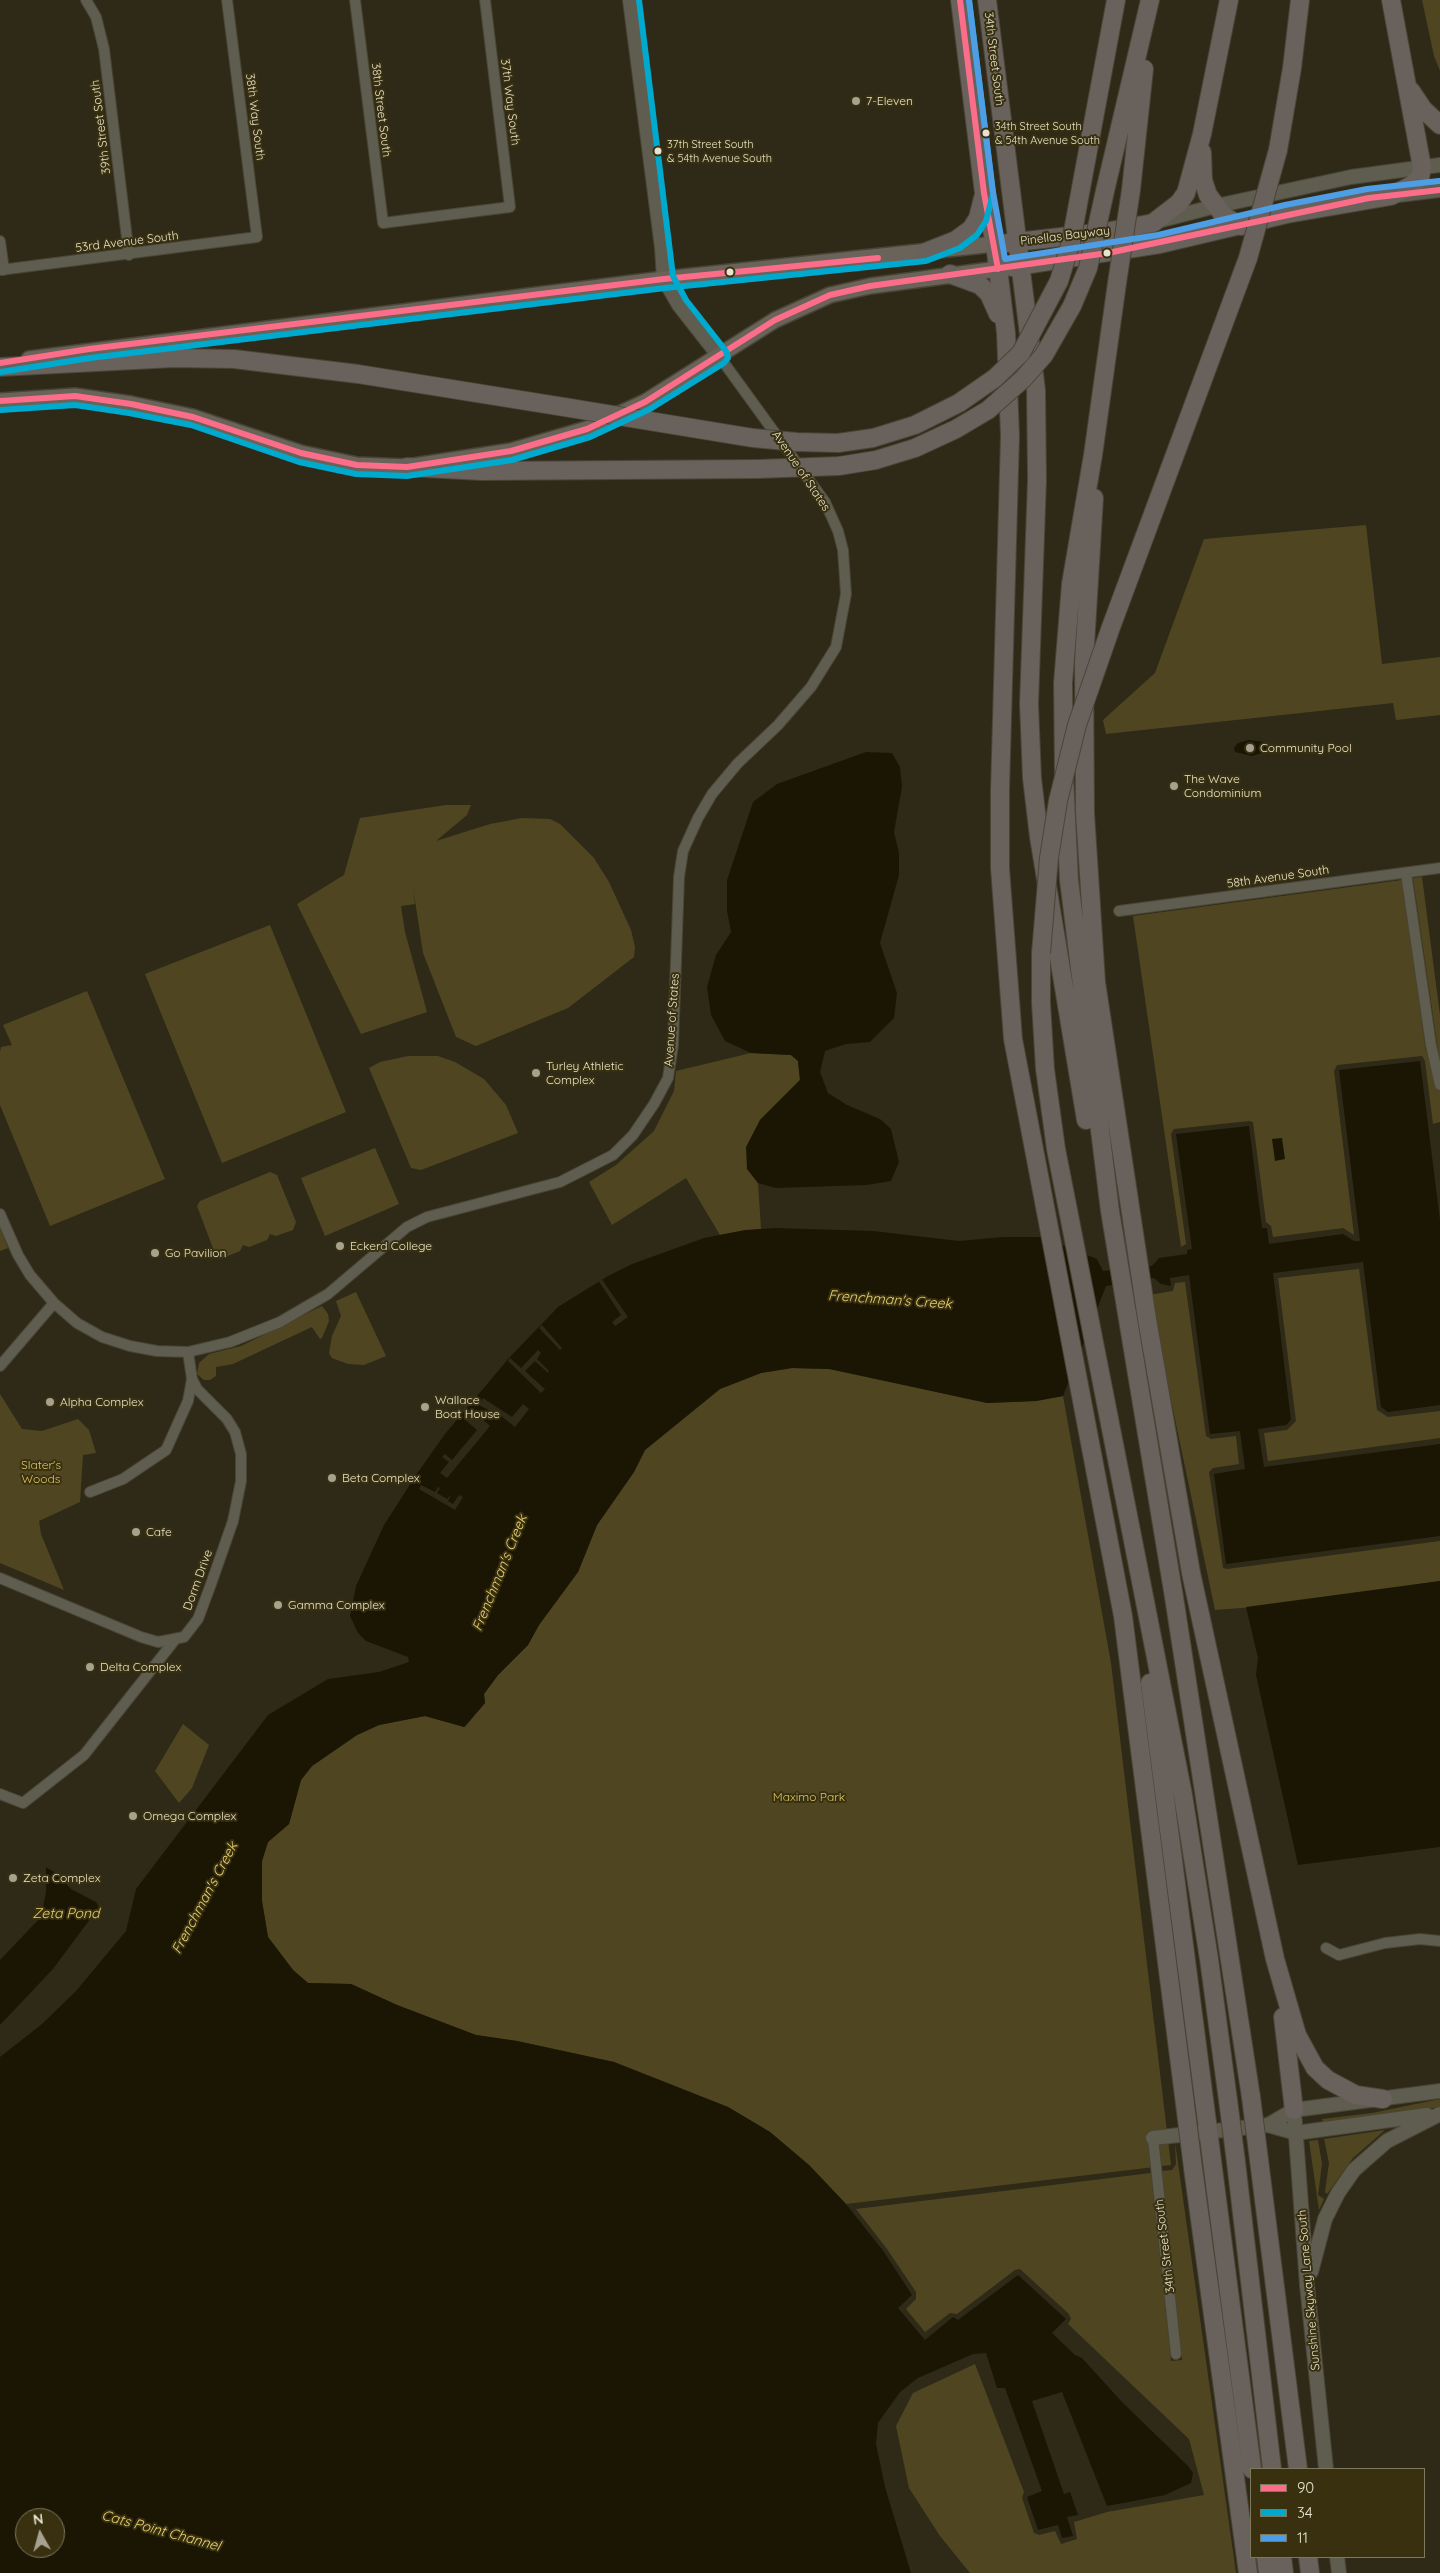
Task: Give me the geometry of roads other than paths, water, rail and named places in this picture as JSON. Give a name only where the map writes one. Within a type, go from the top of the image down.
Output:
[{"type":"highway","points":[[960,0],[984,193],[995,244],[1006,333],[1010,436],[1000,790],[1000,868],[1013,1038],[1123,1616],[1193,2168],[1248,2573]]},
{"type":"highway","name":"34th Street South","points":[[987,0],[1036,390],[1037,480],[1029,704],[1032,778],[1040,846],[1091,1146],[1106,1187]]},
{"type":"highway","points":[[0,365],[174,358],[234,359],[358,374],[753,438],[797,442],[838,443],[873,438],[915,425],[959,403],[995,378],[1020,353],[1059,281],[1071,242],[1116,0]]},
{"type":"highway","points":[[1151,0],[1131,190],[1093,455],[1071,584],[1063,683],[1064,775],[1069,880],[1106,1187],[1174,1597],[1251,2097],[1298,2468]]},
{"type":"highway","points":[[407,467],[481,471],[839,466],[876,460],[915,448],[956,429],[988,410],[1023,379],[1044,355],[1072,306],[1088,268],[1151,0]]},
{"type":"highway","points":[[1153,222],[1179,203],[1186,192],[1202,134],[1229,0]]},
{"type":"highway","points":[[1272,2468],[1236,2162],[1209,1959],[1184,1805],[1066,1208],[1044,1069],[1041,1003],[1042,953],[1049,858],[1058,801],[1077,724],[1248,258],[1278,150],[1292,68],[1300,0]]},
{"type":"highway","points":[[1391,0],[1422,167],[1420,178],[1391,196]]},
{"type":"highway","points":[[1406,84],[1423,109],[1440,125]]},
{"type":"highway","points":[[1202,134],[1203,180],[1216,206],[1224,216],[1241,226]]},
{"type":"highway","points":[[924,253],[956,240],[971,228],[978,218],[984,193]]},
{"type":"highway","name":"Pinellas Bayway","points":[[998,268],[1160,244],[1287,214],[1391,196]]},
{"type":"highway","name":"Pinellas Bayway","points":[[995,244],[1105,232],[1153,222]]},
{"type":"highway","points":[[950,274],[974,281],[989,294],[1006,333]]},
{"type":"highway","points":[[1093,455],[1094,519],[1084,662],[1085,813],[1096,982],[1129,1208],[1191,1573],[1275,1959],[1297,2034],[1315,2068],[1328,2080],[1343,2090],[1356,2095],[1384,2099]]},
{"type":"highway","points":[[1154,1648],[1150,1684],[1252,2468]]},
{"type":"highway","points":[[1275,1959],[1294,2110]]},
{"type":"highway","points":[[1266,2558],[1268,2573]]},
{"type":"highway","points":[[1282,2558],[1284,2573]]},
{"type":"highway","points":[[1308,2558],[1310,2573]]},
{"type":"main road","name":"Pinellas Bayway","points":[[0,365],[89,349],[664,279],[995,244]]},
{"type":"main road","name":"Pinellas Bayway","points":[[0,400],[76,396],[131,404],[193,418],[301,453],[357,465],[407,467],[511,451],[587,429],[645,402],[792,311],[830,295],[870,286],[998,268]]},
{"type":"street","name":"39th Street South","points":[[86,0],[96,17],[104,48],[129,255]]},
{"type":"street","name":"38th Way South","points":[[227,0],[257,237]]},
{"type":"street","name":"38th Street South","points":[[355,0],[383,223],[510,207]]},
{"type":"street","name":"37th Way South","points":[[484,0],[510,207]]},
{"type":"street","points":[[630,0],[662,248],[664,279]]},
{"type":"street","name":"Pinellas Bayway","points":[[1153,222],[1216,206],[1351,177],[1440,165]]},
{"type":"street","name":"Pinellas Bayway","points":[[1391,196],[1440,190]]},
{"type":"street","name":"53rd Avenue South","points":[[2,270],[257,237]]},
{"type":"street","points":[[0,241],[2,270]]},
{"type":"street","name":"Avenue of States","points":[[0,1214],[18,1254],[30,1275],[54,1303],[77,1323],[102,1337],[157,1351],[188,1352],[230,1342],[280,1322],[328,1294],[407,1227],[427,1217],[560,1182],[585,1171],[613,1155],[633,1135],[654,1104],[668,1078],[672,1045],[679,877],[683,851],[698,818],[712,794],[738,763],[778,725],[811,687],[836,647],[846,594],[843,550],[838,531],[825,502],[719,356],[679,305],[664,279]]},
{"type":"street","name":"58th Avenue South","points":[[1119,911],[1440,868]]},
{"type":"street","points":[[1406,873],[1431,1045],[1440,1085]]},
{"type":"street","points":[[0,1366],[54,1303]]},
{"type":"street","points":[[90,1492],[123,1478],[166,1450],[188,1401],[192,1379],[188,1352]]},
{"type":"street","name":"Dorm Drive","points":[[0,1794],[23,1803],[84,1755],[174,1641],[184,1637],[198,1619],[233,1521],[241,1488],[241,1454],[235,1432],[227,1419],[197,1389],[192,1379]]},
{"type":"street","points":[[0,1578],[141,1638],[158,1642],[174,1641]]},
{"type":"street","points":[[1326,1948],[1339,1955],[1385,1943],[1420,1939],[1440,1941]]},
{"type":"street","points":[[1153,2138],[1268,2124],[1294,2110],[1440,2092]]},
{"type":"street","name":"Sunshine Skyway Lane South","points":[[1294,2110],[1307,2285],[1326,2468]]},
{"type":"street","points":[[1268,2124],[1296,2133],[1440,2114]]},
{"type":"street","points":[[1307,2285],[1325,2219],[1348,2178],[1368,2155],[1387,2140],[1440,2114]]},
{"type":"street","name":"34th Street South","points":[[1153,2138],[1176,2354]]},
{"type":"street","points":[[1337,2558],[1339,2573]]},
{"type":"water","name":"Community Pool","points":[[1249,740],[1264,742],[1267,748],[1262,753],[1252,756],[1235,752],[1234,748],[1238,743]]},
{"type":"water","points":[[866,752],[892,753],[900,767],[902,787],[894,832],[899,853],[899,875],[880,943],[897,993],[894,1018],[870,1042],[846,1044],[825,1051],[820,1072],[828,1093],[847,1105],[880,1119],[891,1129],[899,1162],[891,1181],[867,1185],[776,1188],[758,1183],[747,1169],[746,1147],[760,1120],[800,1080],[798,1061],[791,1055],[751,1053],[725,1041],[711,1015],[707,987],[716,955],[731,932],[727,911],[727,880],[753,802],[777,784]]},
{"type":"water","points":[[1420,1061],[1440,1220],[1440,1405],[1388,1412],[1381,1407],[1363,1262],[1273,1273],[1291,1420],[1286,1425],[1258,1429],[1264,1467],[1440,1444],[1440,1536],[1226,1564],[1214,1474],[1245,1469],[1240,1431],[1210,1434],[1189,1275],[1170,1278],[1171,1286],[1161,1284],[1154,1278],[1106,1286],[1063,1396],[1036,1401],[987,1403],[829,1369],[792,1368],[761,1373],[720,1389],[645,1450],[634,1472],[597,1525],[578,1572],[539,1625],[528,1645],[498,1675],[484,1694],[485,1703],[464,1727],[425,1716],[379,1725],[357,1735],[312,1766],[301,1780],[289,1824],[268,1842],[262,1861],[262,1901],[268,1937],[293,1970],[308,1983],[351,1984],[397,2005],[476,2035],[517,2041],[614,2062],[728,2107],[770,2132],[809,2165],[846,2204],[884,2252],[912,2295],[898,2308],[925,2340],[953,2317],[958,2320],[1018,2275],[1066,2319],[1052,2333],[1075,2355],[1082,2358],[1122,2402],[1188,2466],[1193,2473],[1191,2483],[1165,2495],[1107,2506],[1062,2392],[1032,2401],[1064,2494],[1070,2492],[1078,2515],[1067,2517],[1073,2536],[1062,2538],[1058,2525],[1038,2530],[1027,2497],[1042,2491],[1005,2388],[997,2388],[986,2353],[973,2354],[918,2378],[900,2392],[878,2423],[876,2444],[885,2487],[911,2573],[0,2573],[0,2057],[42,2024],[76,1991],[126,1931],[136,1889],[268,1715],[328,1679],[379,1672],[409,1662],[408,1657],[366,1641],[358,1633],[350,1616],[356,1586],[384,1525],[445,1434],[509,1358],[558,1307],[608,1276],[632,1264],[704,1238],[745,1230],[776,1228],[873,1231],[959,1241],[1003,1237],[1042,1237],[1097,1259],[1103,1271],[1152,1266],[1159,1258],[1187,1254],[1187,1250],[1192,1249],[1176,1134],[1249,1126],[1262,1228],[1267,1228],[1269,1244],[1343,1234],[1354,1241],[1360,1241],[1339,1070]]},
{"type":"water","points":[[1282,1138],[1285,1159],[1275,1161],[1272,1139]]},
{"type":"water","points":[[1440,1581],[1440,1847],[1298,1865],[1256,1675],[1258,1658],[1246,1607]]},
{"type":"water","name":"Zeta Pond","points":[[46,1867],[57,1874],[71,1889],[96,1902],[99,1907],[53,1969],[0,2025],[0,1960],[41,1917],[46,1892]]},
{"type":"place","name":"7-Eleven","points":[[856,101]]},
{"type":"place","name":"34th Street South & 54th Avenue South","points":[[986,133]]},
{"type":"place","name":"37th Street South & 54th Avenue South","points":[[658,151]]},
{"type":"place","name":"Community Pool","points":[[1250,748]]},
{"type":"place","name":"The Wave Condominium","points":[[1174,786]]},
{"type":"place","name":"Turley Athletic Complex","points":[[536,1073]]},
{"type":"place","name":"Eckerd College","points":[[340,1246]]},
{"type":"place","name":"Go Pavilion","points":[[155,1253]]},
{"type":"place","name":"Alpha Complex","points":[[50,1402]]},
{"type":"place","name":"Wallace Boat House","points":[[425,1407]]},
{"type":"place","name":"Beta Complex","points":[[332,1478]]},
{"type":"place","name":"Cafe","points":[[136,1532]]},
{"type":"place","name":"Gamma Complex","points":[[278,1605]]},
{"type":"place","name":"Delta Complex","points":[[90,1667]]},
{"type":"place","name":"Omega Complex","points":[[133,1816]]},
{"type":"place","name":"Zeta Complex","points":[[13,1878]]},
{"type":"water label","name":"Frenchman's Creek","points":[[890,1300]]},
{"type":"water label","name":"Frenchman's Creek","points":[[500,1573]]},
{"type":"water label","name":"Frenchman's Creek","points":[[205,1898]]},
{"type":"water label","name":"Cats Point Channel","points":[[161,2531]]},
{"type":"park label","name":"Slater's Woods","points":[[41,1472]]},
{"type":"park label","name":"Maximo Park","points":[[809,1797]]}]
